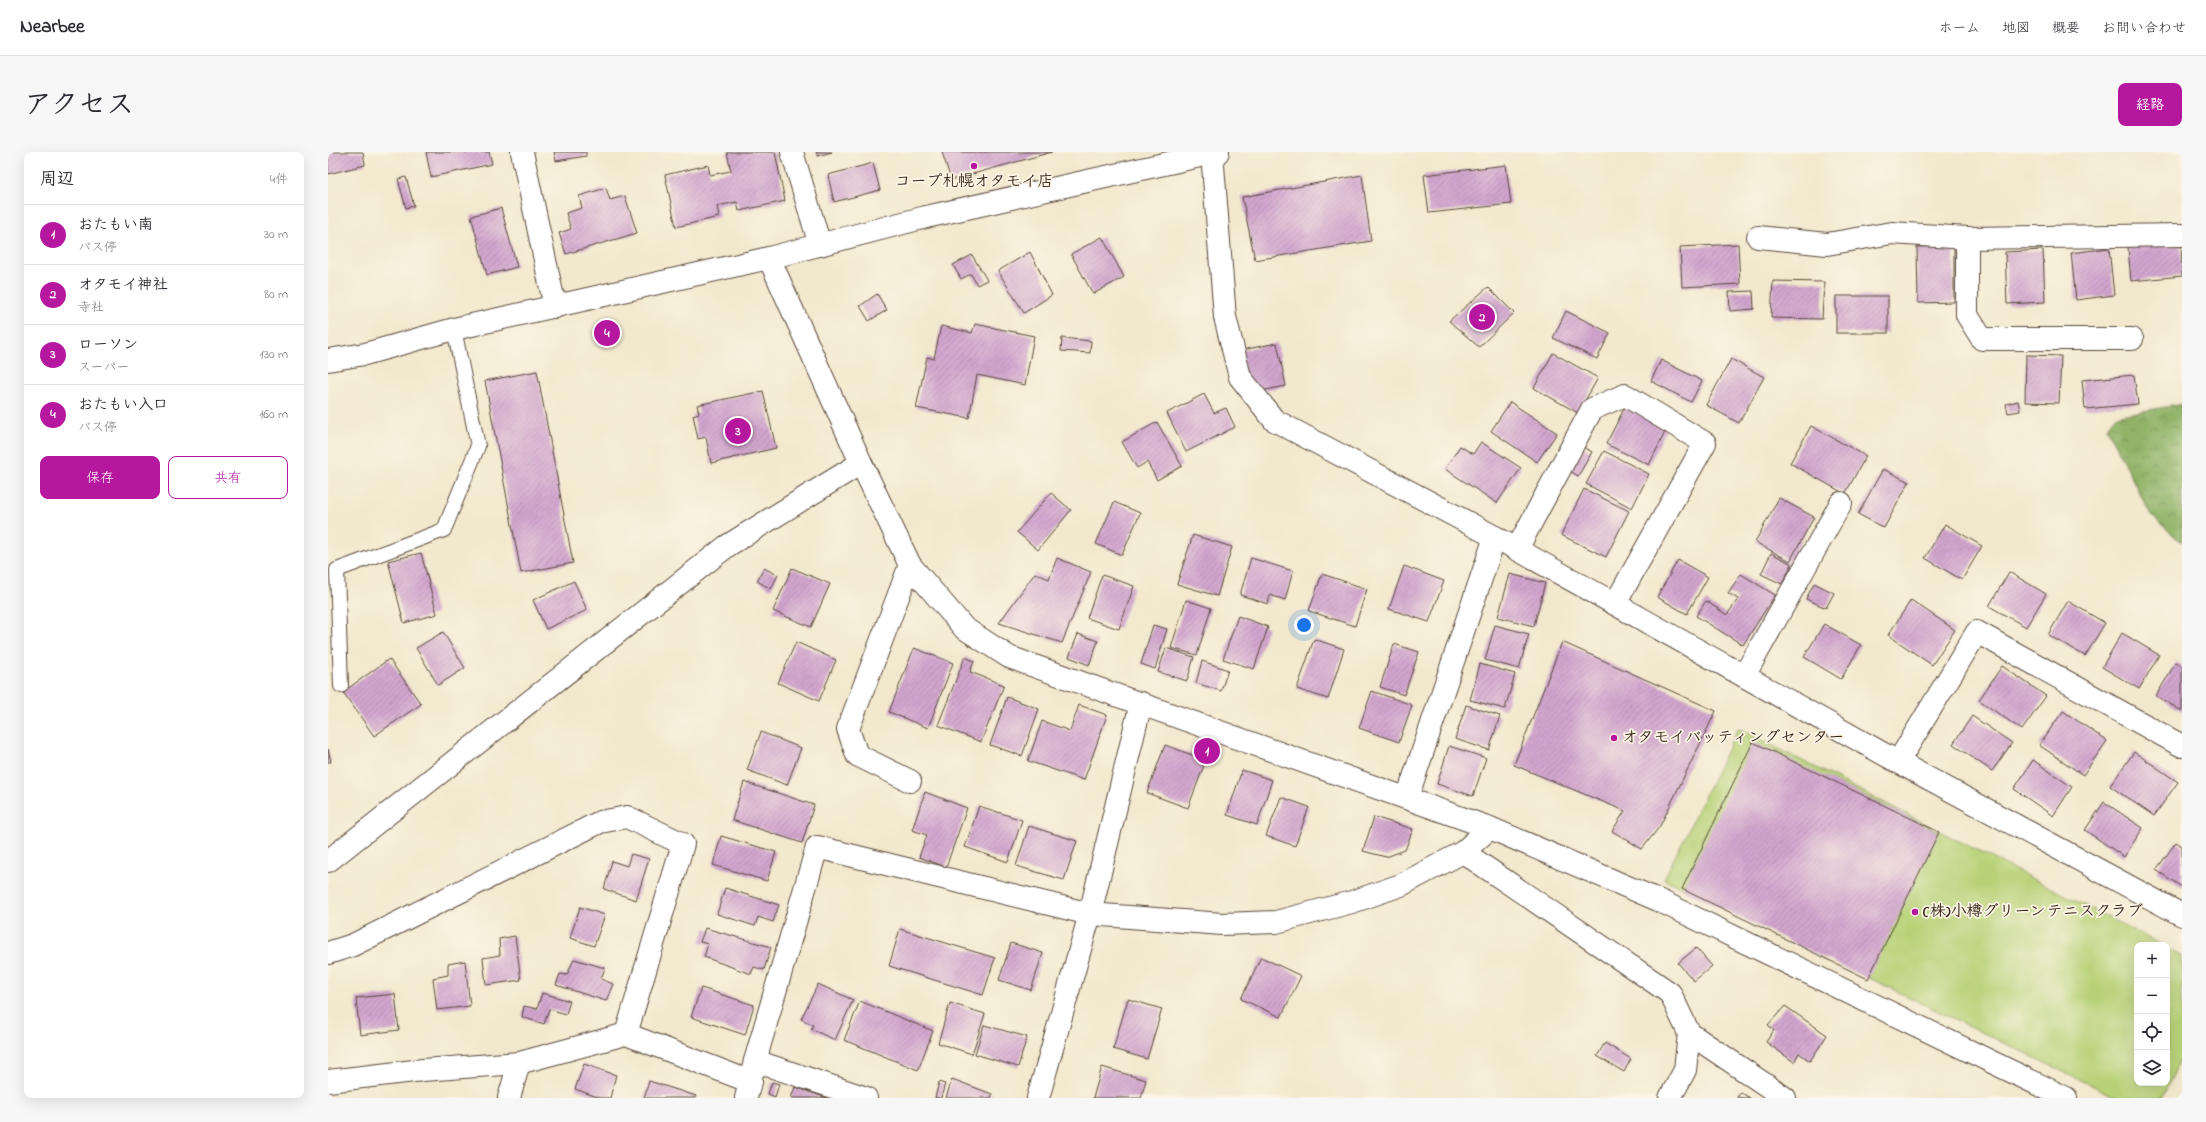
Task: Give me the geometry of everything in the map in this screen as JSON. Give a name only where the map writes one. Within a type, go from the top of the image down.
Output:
[{"type":"street","points":[[522,152],[555,307]]},
{"type":"street","points":[[792,152],[820,245]]},
{"type":"street","points":[[328,360],[365,354],[454,330],[769,258],[926,217],[1215,153],[1225,317],[1240,378],[1274,420],[1495,537],[1898,762],[2182,915]]},
{"type":"street","points":[[1758,237],[1827,244],[1892,233],[1967,238],[2182,235]]},
{"type":"street","points":[[1967,238],[1967,315],[1982,339],[2132,339]]},
{"type":"street","points":[[769,258],[860,463],[910,565],[964,628],[1010,657],[1490,828],[1658,900],[2066,1098]]},
{"type":"street","points":[[1517,549],[1592,409],[1625,394],[1705,443],[1615,604]]},
{"type":"street","points":[[328,861],[727,546],[860,463]]},
{"type":"street","points":[[1744,676],[1841,503]]},
{"type":"street","points":[[1407,798],[1495,537]]},
{"type":"street","points":[[910,565],[848,729],[857,755],[910,781]]},
{"type":"street","points":[[1898,762],[1977,632],[2182,746]]},
{"type":"street","points":[[1038,1098],[1090,914],[1140,703]]},
{"type":"street","points":[[328,953],[354,945],[600,822],[627,817],[683,844],[626,1034]]},
{"type":"street","points":[[328,1081],[423,1070],[519,1063],[626,1034],[749,1090],[755,1061],[817,847],[1090,914],[1222,924],[1276,922],[1352,902],[1401,885],[1463,852],[1490,828]]},
{"type":"street","points":[[1463,852],[1670,993],[1689,1033],[1785,1098]]},
{"type":"street","points":[[1670,1098],[1685,1070],[1689,1033]]},
{"type":"street","points":[[755,1061],[866,1098]]},
{"type":"street","points":[[510,1098],[519,1063]]},
{"type":"lane","points":[[341,686],[337,570],[444,530],[478,446],[454,330]]},
{"type":"green space","points":[[2182,404],[2182,543],[2151,515],[2106,428],[2115,416]]},
{"type":"green space","name":"(株)小樽グリーンテニスクラブ","points":[[1738,728],[2156,942],[2134,942],[2134,1086],[2168,1086],[2162,1098],[2118,1098],[1664,879]]},
{"type":"green space","name":"(株)小樽グリーンテニスクラブ","points":[[2170,949],[2182,955],[2182,1056],[2170,1081]]},
{"type":"building","points":[[328,152],[363,152],[365,165],[328,174]]},
{"type":"building","points":[[426,152],[489,152],[492,164],[431,177]]},
{"type":"building","points":[[554,152],[586,152],[586,156],[556,161]]},
{"type":"building","points":[[727,152],[775,152],[785,201],[739,211],[737,202],[717,206],[719,217],[676,227],[665,175],[708,165],[710,175],[731,171]]},
{"type":"building","points":[[816,152],[832,152],[818,156]]},
{"type":"building","name":"コープ札幌オタモイ店","points":[[942,152],[1052,152],[951,180]]},
{"type":"building","points":[[873,163],[880,190],[834,202],[828,175]]},
{"type":"building","points":[[1506,165],[1511,204],[1429,213],[1424,175]]},
{"type":"building","points":[[1362,175],[1371,241],[1255,260],[1242,197]]},
{"type":"building","points":[[406,177],[414,206],[406,208],[398,179]]},
{"type":"building","points":[[606,188],[610,200],[625,196],[637,233],[566,254],[559,233],[571,229],[566,213],[582,208],[579,196]]},
{"type":"building","points":[[501,208],[517,267],[487,275],[471,216]]},
{"type":"building","points":[[1102,237],[1124,277],[1093,294],[1071,254]]},
{"type":"building","points":[[2181,242],[2182,276],[2131,281],[2128,247]]},
{"type":"building","points":[[1738,244],[1740,284],[1682,287],[1680,247]]},
{"type":"building","points":[[1954,246],[1954,302],[1918,303],[1917,247]]},
{"type":"building","points":[[2109,248],[2114,295],[2076,300],[2071,253]]},
{"type":"building","points":[[2043,250],[2045,302],[2007,304],[2005,252]]},
{"type":"building","points":[[1030,252],[1052,295],[1024,313],[998,271]]},
{"type":"building","points":[[972,255],[987,280],[977,285],[971,274],[961,279],[953,265]]},
{"type":"building","points":[[1773,281],[1824,282],[1822,319],[1771,318]]},
{"type":"building","points":[[1488,287],[1514,313],[1479,347],[1449,321]]},
{"type":"building","points":[[1753,291],[1754,309],[1730,311],[1729,292]]},
{"type":"building","points":[[877,294],[887,310],[869,321],[860,306]]},
{"type":"building","points":[[1836,296],[1888,296],[1888,333],[1836,333]]},
{"type":"building","points":[[1566,311],[1610,333],[1597,359],[1553,338]]},
{"type":"building","points":[[975,324],[1034,336],[1025,385],[977,375],[969,418],[916,408],[927,357],[934,359],[941,326],[972,333]]},
{"type":"building","points":[[1062,338],[1091,341],[1090,353],[1061,351]]},
{"type":"building","points":[[1277,343],[1286,386],[1246,394],[1237,351]]},
{"type":"building","points":[[1553,353],[1598,378],[1578,413],[1534,388]]},
{"type":"building","points":[[2026,355],[2061,356],[2059,403],[2025,402]]},
{"type":"building","points":[[1731,359],[1764,377],[1739,423],[1706,405]]},
{"type":"building","points":[[1661,360],[1702,381],[1691,402],[1651,381]]},
{"type":"building","points":[[537,371],[573,563],[521,573],[485,381]]},
{"type":"building","points":[[2134,375],[2138,404],[2085,409],[2082,380]]},
{"type":"building","points":[[763,391],[776,448],[711,463],[706,437],[698,439],[693,415],[699,413],[697,405]]},
{"type":"building","points":[[1204,394],[1214,413],[1226,408],[1235,427],[1186,452],[1167,413]]},
{"type":"building","points":[[2018,401],[2020,411],[2008,413],[2006,404]]},
{"type":"building","points":[[1510,402],[1557,433],[1537,462],[1491,431]]},
{"type":"building","points":[[1625,407],[1667,428],[1649,465],[1606,444]]},
{"type":"building","points":[[1157,422],[1182,466],[1157,480],[1147,462],[1137,468],[1122,442]]},
{"type":"building","points":[[1811,426],[1866,456],[1845,494],[1790,463]]},
{"type":"building","points":[[1481,442],[1521,468],[1497,503],[1445,469],[1460,446],[1473,454]]},
{"type":"building","points":[[1578,444],[1592,452],[1578,476],[1564,467]]},
{"type":"building","points":[[1604,451],[1649,474],[1632,508],[1586,484]]},
{"type":"building","points":[[1883,469],[1909,482],[1884,528],[1858,514]]},
{"type":"building","points":[[1584,489],[1629,511],[1606,557],[1561,535]]},
{"type":"building","points":[[1051,493],[1071,510],[1038,550],[1017,532]]},
{"type":"building","points":[[1779,498],[1814,517],[1790,561],[1755,542]]},
{"type":"building","points":[[1114,502],[1140,513],[1122,555],[1096,544]]},
{"type":"building","points":[[1945,524],[1982,546],[1962,580],[1925,558]]},
{"type":"building","points":[[1193,535],[1232,547],[1217,596],[1177,584]]},
{"type":"building","points":[[421,553],[437,614],[404,623],[388,561]]},
{"type":"building","points":[[1771,553],[1792,564],[1782,584],[1761,574]]},
{"type":"building","points":[[1057,558],[1091,572],[1062,643],[999,623],[1035,573],[1049,579]]},
{"type":"building","points":[[1251,558],[1293,571],[1285,600],[1270,595],[1268,604],[1240,595]]},
{"type":"building","points":[[1678,560],[1708,577],[1687,614],[1657,597]]},
{"type":"building","points":[[1404,566],[1444,581],[1429,622],[1389,609]]},
{"type":"building","points":[[764,568],[778,575],[771,589],[757,581]]},
{"type":"building","points":[[792,568],[830,584],[811,627],[773,611]]},
{"type":"building","points":[[2009,572],[2046,594],[2026,627],[1989,606]]},
{"type":"building","points":[[1322,574],[1367,589],[1355,626],[1309,611]]},
{"type":"building","points":[[1510,574],[1545,583],[1534,626],[1498,617]]},
{"type":"building","points":[[1741,574],[1775,595],[1743,645],[1696,616],[1706,601],[1727,615],[1738,599],[1728,593]]},
{"type":"building","points":[[1102,575],[1134,586],[1119,629],[1087,618]]},
{"type":"building","points":[[574,581],[587,610],[546,629],[533,600]]},
{"type":"building","points":[[1814,583],[1834,593],[1826,608],[1806,599]]},
{"type":"building","points":[[1186,600],[1211,608],[1197,655],[1171,648]]},
{"type":"building","points":[[1911,600],[1955,630],[1932,665],[1888,635]]},
{"type":"building","points":[[2068,601],[2105,623],[2085,656],[2048,635]]},
{"type":"building","points":[[1238,616],[1268,627],[1254,669],[1223,659]]},
{"type":"building","points":[[1824,624],[1861,645],[1841,679],[1804,657]]},
{"type":"building","points":[[1153,625],[1167,629],[1155,669],[1141,664]]},
{"type":"building","points":[[1495,625],[1529,634],[1519,669],[1485,660]]},
{"type":"building","points":[[443,632],[465,668],[438,685],[416,648]]},
{"type":"building","points":[[2122,633],[2159,655],[2139,689],[2102,667]]},
{"type":"building","points":[[1078,634],[1098,641],[1089,665],[1069,657]]},
{"type":"building","points":[[1314,639],[1344,649],[1328,699],[1297,689]]},
{"type":"building","points":[[796,642],[836,660],[819,701],[778,683]]},
{"type":"building","name":"オタモイバッティングセンター","points":[[1562,642],[1716,711],[1660,826],[1642,849],[1612,831],[1625,811],[1514,765]]},
{"type":"building","points":[[1394,644],[1419,652],[1404,695],[1380,687]]},
{"type":"building","points":[[914,648],[953,663],[928,728],[889,712]]},
{"type":"building","points":[[1166,648],[1194,657],[1187,681],[1158,672]]},
{"type":"building","points":[[965,657],[974,661],[970,672],[1004,685],[981,742],[938,725]]},
{"type":"building","points":[[389,659],[421,704],[374,736],[343,692]]},
{"type":"building","points":[[1202,661],[1228,670],[1221,691],[1196,683]]},
{"type":"building","points":[[2176,662],[2182,666],[2182,711],[2156,696]]},
{"type":"building","points":[[1480,664],[1515,674],[1505,709],[1470,700]]},
{"type":"building","points":[[2002,666],[2046,696],[2022,730],[1979,700]]},
{"type":"building","points":[[1372,691],[1412,705],[1399,742],[1359,728]]},
{"type":"building","points":[[1007,697],[1039,709],[1022,756],[990,745]]},
{"type":"building","points":[[1079,705],[1107,715],[1084,780],[1028,761],[1042,721],[1070,731]]},
{"type":"building","points":[[1466,705],[1500,716],[1489,750],[1455,739]]},
{"type":"building","points":[[2063,711],[2107,741],[2083,775],[2039,745]]},
{"type":"building","points":[[1972,716],[2012,743],[1992,771],[1953,744]]},
{"type":"building","points":[[761,732],[801,748],[787,785],[747,770]]},
{"type":"building","points":[[1753,742],[1939,832],[1868,979],[1682,889]]},
{"type":"building","points":[[1165,745],[1206,760],[1188,808],[1147,793]]},
{"type":"building","points":[[1449,746],[1486,758],[1473,796],[1437,784]]},
{"type":"building","points":[[328,749],[331,762],[328,762]]},
{"type":"building","points":[[2134,752],[2178,782],[2154,816],[2110,786]]},
{"type":"building","points":[[2033,760],[2072,787],[2053,816],[2014,789]]},
{"type":"building","points":[[1242,770],[1272,780],[1257,825],[1227,815]]},
{"type":"building","points":[[744,782],[814,805],[802,843],[732,820]]},
{"type":"building","points":[[925,792],[967,808],[946,867],[919,857],[927,835],[912,830]]},
{"type":"building","points":[[1281,797],[1309,807],[1295,846],[1266,836]]},
{"type":"building","points":[[2104,802],[2143,828],[2124,857],[2085,830]]},
{"type":"building","points":[[979,806],[1022,820],[1008,862],[965,847]]},
{"type":"building","points":[[1374,817],[1413,829],[1405,850],[1386,857],[1363,851]]},
{"type":"building","points":[[1029,826],[1077,841],[1064,880],[1016,866]]},
{"type":"building","points":[[721,836],[776,852],[767,881],[713,865]]},
{"type":"building","points":[[2176,842],[2182,846],[2182,887],[2156,870]]},
{"type":"building","points":[[631,854],[649,859],[636,900],[604,889],[612,861],[627,866]]},
{"type":"building","points":[[725,888],[779,905],[773,922],[758,917],[755,926],[717,914]]},
{"type":"building","points":[[580,907],[605,915],[594,946],[570,938]]},
{"type":"building","points":[[705,928],[771,947],[764,970],[754,967],[751,974],[704,957],[708,944],[700,942]]},
{"type":"building","points":[[900,929],[995,958],[983,995],[889,966]]},
{"type":"building","points":[[515,936],[521,980],[486,985],[483,958],[500,955],[499,939]]},
{"type":"building","points":[[1011,943],[1043,953],[1031,990],[999,980]]},
{"type":"building","points":[[1696,948],[1712,966],[1694,981],[1678,963]]},
{"type":"building","points":[[1261,957],[1301,976],[1281,1017],[1241,999]]},
{"type":"building","points":[[574,959],[605,968],[601,979],[613,984],[606,1001],[556,985],[560,974],[567,975]]},
{"type":"building","points":[[465,961],[470,1006],[437,1010],[433,978],[448,975],[448,964]]},
{"type":"building","points":[[818,984],[853,1000],[835,1040],[811,1029],[813,1025],[801,1019]]},
{"type":"building","points":[[701,988],[754,1005],[745,1035],[691,1017]]},
{"type":"building","points":[[542,993],[570,1001],[566,1014],[549,1009],[544,1024],[522,1017],[524,1006],[537,1009]]},
{"type":"building","points":[[395,994],[399,1030],[360,1035],[356,998]]},
{"type":"building","points":[[1128,999],[1162,1009],[1147,1059],[1113,1049]]},
{"type":"building","points":[[860,1001],[933,1031],[918,1070],[844,1040]]},
{"type":"building","points":[[950,1003],[985,1014],[972,1054],[938,1043]]},
{"type":"building","points":[[1785,1006],[1827,1035],[1810,1061],[1799,1053],[1794,1062],[1766,1042],[1774,1030],[1768,1025]]},
{"type":"building","points":[[984,1025],[1027,1037],[1018,1067],[975,1054]]},
{"type":"building","points":[[1605,1043],[1631,1059],[1624,1072],[1597,1056]]},
{"type":"building","points":[[584,1064],[616,1075],[610,1098],[600,1098],[575,1089]]},
{"type":"building","points":[[1102,1067],[1146,1080],[1141,1098],[1093,1098]]},
{"type":"building","points":[[952,1079],[992,1094],[991,1098],[946,1098]]},
{"type":"building","points":[[649,1081],[696,1096],[695,1098],[644,1098]]},
{"type":"building","points":[[772,1082],[779,1084],[775,1097],[768,1094]]},
{"type":"building","points":[[939,1082],[945,1084],[941,1098],[935,1098]]},
{"type":"building","points":[[795,1087],[827,1098],[791,1098]]},
{"type":"building","points":[[1740,1092],[1750,1098],[1737,1098]]},
{"type":"place","name":"コープ札幌オタモイ店","points":[[974,166]]},
{"type":"place","name":"オタモイ神社","points":[[1482,317]]},
{"type":"place","name":"おたもい入口","points":[[607,333]]},
{"type":"place","name":"ローソン","points":[[738,431]]},
{"type":"place","name":"オタモイバッティングセンター","points":[[1614,738]]},
{"type":"place","name":"おたもい南","points":[[1207,751]]},
{"type":"place","name":"(株)小樽グリーンテニスクラブ","points":[[1915,912]]}]
